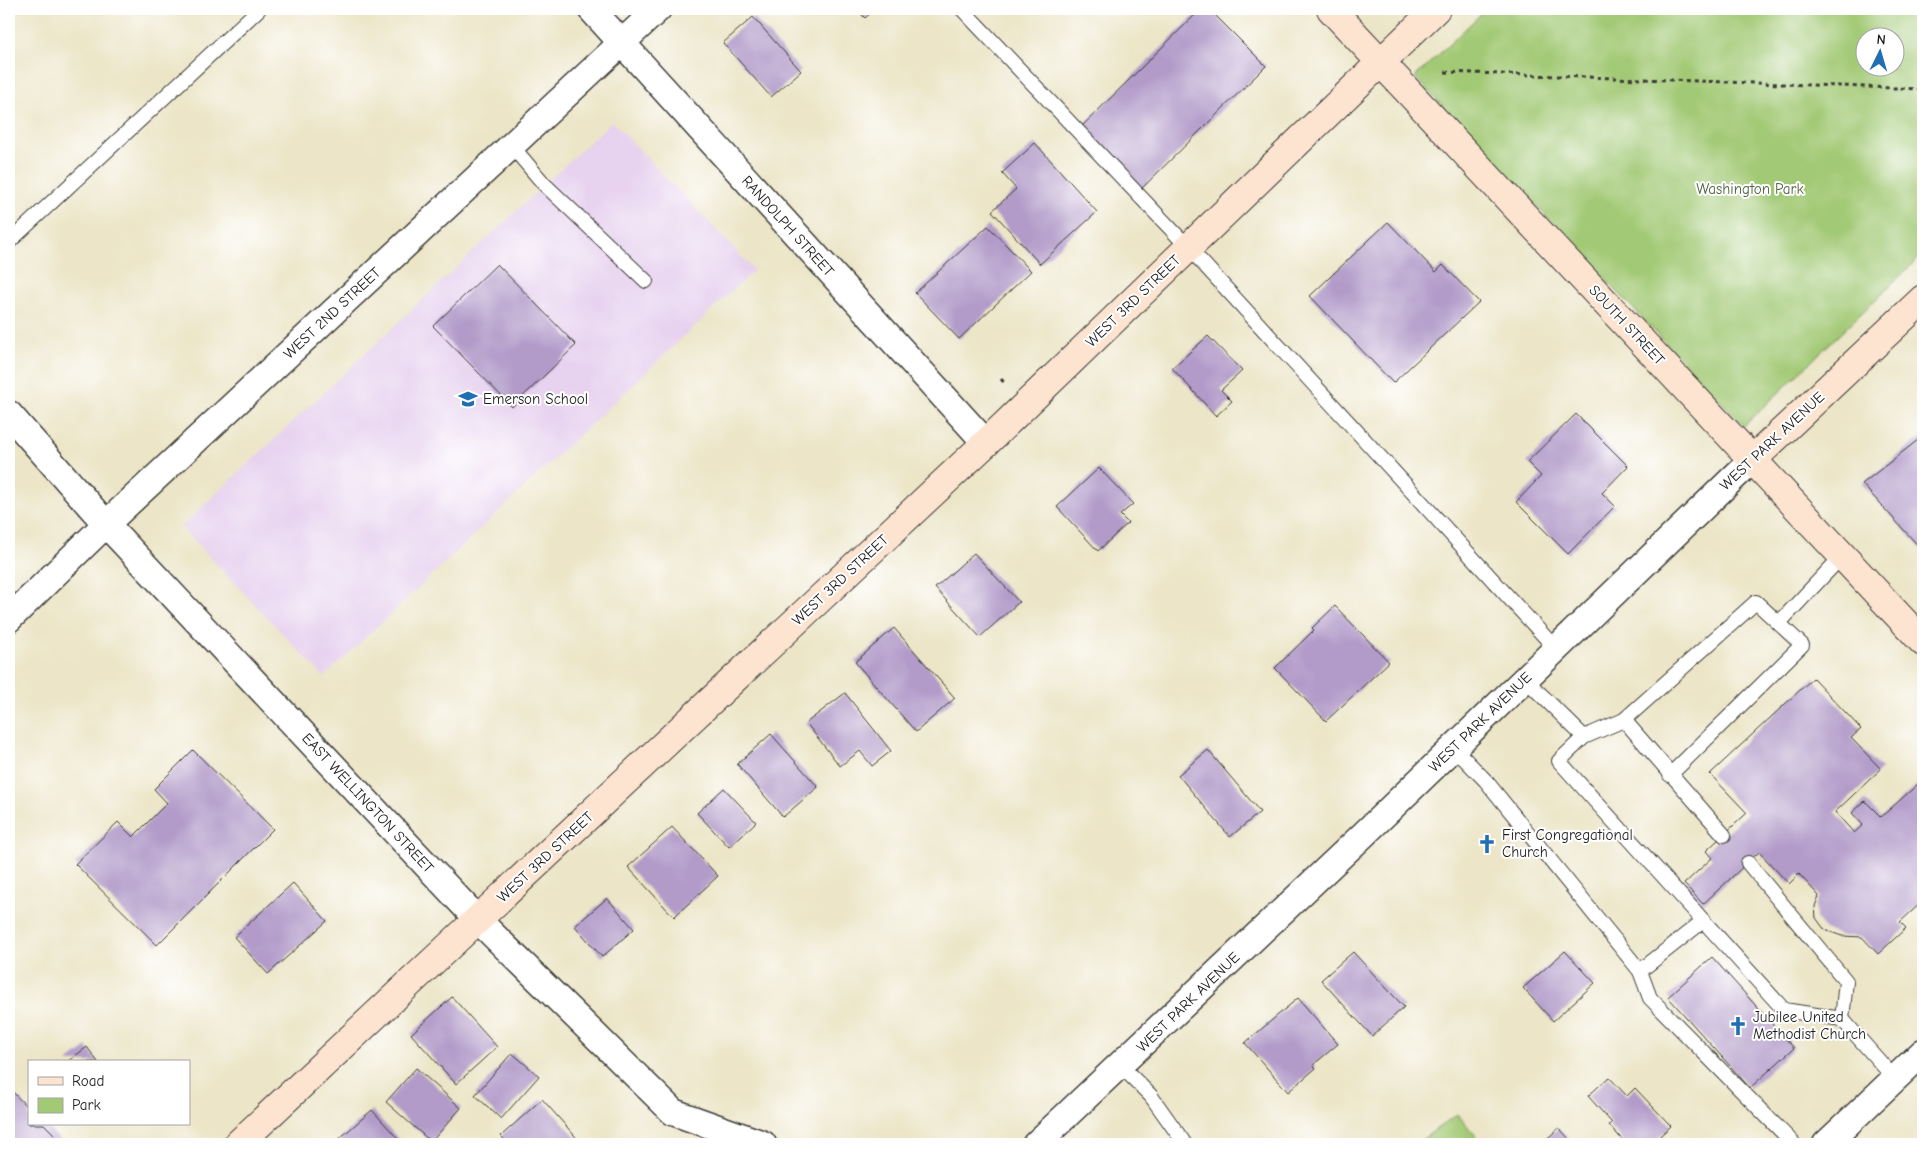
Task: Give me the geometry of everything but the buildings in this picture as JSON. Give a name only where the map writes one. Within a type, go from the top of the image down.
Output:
[{"type":"street","name":"RANDOLPH STREET","points":[[591,9],[986,443]]},
{"type":"street","name":"WEST 2ND STREET","points":[[9,619],[106,524],[658,9]]},
{"type":"street","name":"SOUTH STREET","points":[[1331,9],[1923,642]]},
{"type":"street","name":"WEST 3RD STREET","points":[[238,1144],[986,443],[1436,9]]},
{"type":"street","name":"WEST PARK AVENUE","points":[[1036,1144],[1121,1066],[1753,459],[1923,299]]},
{"type":"street","name":"EAST WELLINGTON STREET","points":[[9,414],[106,524],[478,920],[673,1112],[763,1144]]},
{"type":"street","points":[[1826,1144],[1923,1052]]},
{"type":"lane","points":[[9,242],[259,9]]},
{"type":"lane","points":[[962,9],[1188,247],[1556,649]]},
{"type":"lane","points":[[512,145],[544,184],[646,282]]},
{"type":"lane","points":[[1779,623],[1842,556]]},
{"type":"lane","points":[[1670,775],[1802,645],[1756,602],[1624,720],[1584,737],[1560,761],[1784,1010],[1842,1019],[1895,1079]]},
{"type":"lane","points":[[1525,679],[1584,737]]},
{"type":"lane","points":[[1624,720],[1724,835]]},
{"type":"lane","points":[[1454,748],[1486,781],[1640,971],[1650,998],[1794,1144]]},
{"type":"lane","points":[[1748,863],[1846,981],[1842,1019]]},
{"type":"lane","points":[[1640,971],[1703,921]]},
{"type":"lane","points":[[1121,1066],[1151,1096],[1185,1144]]},
{"type":"path","points":[[1445,72],[1923,88]]},
{"type":"shaded area","name":"Emerson School","points":[[612,121],[754,270],[324,677],[181,527]]},
{"type":"green space","name":"Washington Park","points":[[1486,9],[1923,9],[1923,254],[1744,426],[1415,77]]},
{"type":"green space","points":[[1457,1114],[1483,1144],[1416,1144]]},
{"type":"place","name":"Emerson School","points":[[468,399]]},
{"type":"place","name":"First Congregational Church","points":[[1487,844]]},
{"type":"place","name":"Jubilee United Methodist Church","points":[[1738,1026]]}]
